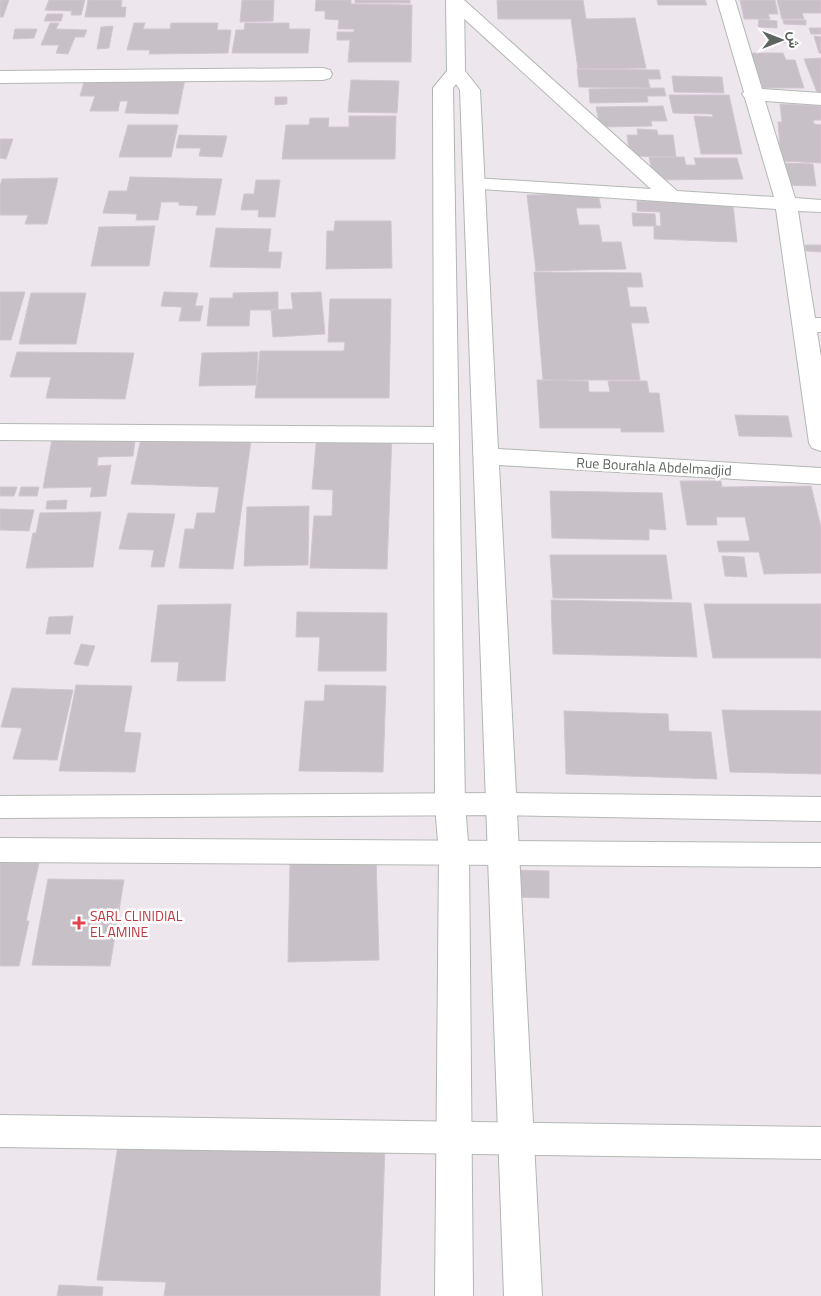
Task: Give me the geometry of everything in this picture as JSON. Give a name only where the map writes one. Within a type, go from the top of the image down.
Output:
[{"type":"street","points":[[455,0],[456,71],[470,90],[523,1296]]},
{"type":"street","points":[[455,0],[671,196]]},
{"type":"street","points":[[726,0],[752,94],[786,204],[813,325],[821,443]]},
{"type":"street","points":[[454,1296],[454,854],[450,805],[443,88],[456,71]]},
{"type":"street","points":[[0,77],[323,74]]},
{"type":"street","points":[[752,94],[821,99]]},
{"type":"street","points":[[474,184],[821,206]]},
{"type":"street","points":[[0,432],[446,435]]},
{"type":"street","name":"Rue Bourahla Abdelmadjid","points":[[486,456],[821,476]]},
{"type":"street","points":[[0,807],[501,804],[821,809]]},
{"type":"street","points":[[0,850],[454,854],[821,854]]},
{"type":"street","points":[[0,1131],[821,1143]]},
{"type":"building","points":[[0,0],[9,0],[3,17],[0,17]]},
{"type":"building","points":[[49,0],[85,0],[81,15],[71,15],[72,11],[45,10]]},
{"type":"building","points":[[88,0],[122,0],[121,7],[126,7],[125,17],[85,17]]},
{"type":"building","points":[[242,0],[274,0],[273,21],[240,22]]},
{"type":"building","points":[[316,0],[351,0],[351,4],[412,5],[411,62],[348,62],[350,40],[337,40],[337,32],[354,32],[354,29],[338,29],[339,20],[325,19],[325,11],[315,11]]},
{"type":"building","points":[[355,0],[410,0],[410,3],[355,3]]},
{"type":"building","points":[[497,0],[583,0],[586,19],[635,18],[646,68],[578,69],[571,19],[498,19]]},
{"type":"building","points":[[657,0],[705,0],[707,5],[658,5]]},
{"type":"building","points":[[740,0],[775,0],[778,14],[768,14],[770,19],[744,19]]},
{"type":"building","points":[[777,0],[821,0],[821,13],[802,13],[804,19],[782,19]]},
{"type":"building","points":[[47,14],[63,14],[61,21],[44,21]]},
{"type":"building","points":[[759,19],[777,21],[777,28],[758,27]]},
{"type":"building","points":[[783,20],[806,20],[806,25],[784,24]]},
{"type":"building","points":[[50,23],[59,23],[56,29],[87,30],[84,37],[75,37],[68,54],[56,53],[59,45],[41,45]]},
{"type":"building","points":[[134,23],[145,23],[143,29],[170,29],[171,23],[218,23],[217,30],[231,30],[228,53],[149,54],[150,50],[127,50]]},
{"type":"building","points":[[245,23],[289,23],[289,29],[310,29],[308,53],[232,53],[236,30],[244,30]]},
{"type":"building","points":[[113,26],[109,48],[97,49],[101,27]]},
{"type":"building","points":[[809,28],[821,28],[821,34],[811,34]]},
{"type":"building","points":[[15,29],[37,29],[34,38],[13,39]]},
{"type":"building","points":[[768,36],[786,38],[785,43],[767,41]]},
{"type":"building","points":[[814,36],[821,37],[821,53],[819,53]]},
{"type":"building","points":[[751,53],[783,53],[786,60],[795,60],[804,88],[762,88]]},
{"type":"building","points":[[821,58],[821,92],[817,92],[804,59]]},
{"type":"building","points":[[577,69],[659,70],[661,79],[648,79],[650,88],[579,87]]},
{"type":"building","points":[[672,76],[722,77],[724,93],[674,92]]},
{"type":"building","points":[[85,78],[185,79],[178,114],[125,113],[128,101],[120,101],[118,111],[90,111],[95,96],[80,96]]},
{"type":"building","points":[[351,80],[399,81],[397,113],[348,112]]},
{"type":"building","points":[[664,88],[666,96],[647,96],[648,102],[590,103],[589,89]]},
{"type":"building","points":[[669,95],[729,95],[742,154],[701,154],[694,116],[713,117],[712,114],[673,113]]},
{"type":"building","points":[[275,97],[287,97],[287,104],[275,105]]},
{"type":"building","points":[[780,104],[821,106],[821,120],[813,120],[814,124],[821,125],[821,163],[781,161],[778,122],[782,122]]},
{"type":"building","points":[[663,106],[667,121],[651,121],[652,126],[600,127],[596,107]]},
{"type":"building","points":[[349,116],[396,116],[395,159],[282,159],[286,125],[309,125],[310,118],[329,118],[328,127],[349,127]]},
{"type":"building","points":[[128,125],[178,125],[171,157],[119,157]]},
{"type":"building","points":[[637,129],[657,130],[658,135],[673,135],[676,157],[630,156],[627,135],[638,135]]},
{"type":"building","points":[[179,135],[227,136],[222,157],[199,156],[201,148],[176,148]]},
{"type":"building","points":[[0,139],[13,139],[6,159],[0,158]]},
{"type":"building","points":[[649,157],[684,157],[686,165],[696,165],[694,158],[737,158],[743,179],[654,180]]},
{"type":"building","points":[[781,163],[813,164],[816,186],[784,185]]},
{"type":"building","points":[[130,177],[222,179],[215,215],[196,215],[198,206],[179,205],[179,202],[161,202],[158,220],[136,220],[137,214],[103,213],[109,191],[127,191]]},
{"type":"building","points":[[58,178],[47,224],[25,224],[28,215],[0,215],[0,186],[2,179]]},
{"type":"building","points":[[256,180],[280,180],[275,217],[258,217],[259,210],[241,210],[244,194],[254,194]]},
{"type":"building","points":[[598,194],[601,208],[576,208],[579,225],[599,225],[602,242],[621,242],[626,269],[536,271],[527,195]]},
{"type":"building","points":[[637,201],[733,205],[737,242],[654,239],[654,226],[661,226],[660,212],[637,211]]},
{"type":"building","points":[[632,213],[655,214],[656,226],[633,226]]},
{"type":"building","points":[[335,221],[391,221],[392,268],[326,269],[327,231],[334,231]]},
{"type":"building","points":[[155,226],[149,266],[91,266],[99,227]]},
{"type":"building","points":[[216,228],[271,229],[268,252],[282,252],[280,268],[210,267]]},
{"type":"building","points":[[805,245],[821,245],[821,252],[806,251]]},
{"type":"building","points":[[534,272],[641,273],[643,287],[627,287],[630,307],[646,307],[649,323],[631,323],[640,380],[543,380]]},
{"type":"building","points":[[0,292],[25,292],[11,340],[0,340]]},
{"type":"building","points":[[164,292],[198,293],[195,306],[203,306],[200,321],[179,321],[182,307],[161,306]]},
{"type":"building","points":[[278,292],[278,310],[250,310],[249,326],[207,326],[210,298],[233,298],[233,293]]},
{"type":"building","points":[[321,292],[325,334],[273,337],[271,310],[293,309],[291,293]]},
{"type":"building","points":[[31,293],[86,293],[76,344],[19,344]]},
{"type":"building","points":[[330,299],[391,299],[389,398],[255,398],[260,351],[344,351],[345,342],[328,342]]},
{"type":"building","points":[[17,352],[134,353],[125,399],[46,398],[51,377],[10,377]]},
{"type":"building","points":[[258,352],[256,385],[199,386],[202,353]]},
{"type":"building","points":[[537,380],[588,381],[589,392],[610,392],[608,381],[647,381],[649,393],[659,393],[664,432],[621,432],[621,428],[540,428]]},
{"type":"building","points":[[735,415],[788,416],[792,437],[739,436]]},
{"type":"building","points":[[136,433],[133,456],[98,457],[97,466],[111,465],[106,496],[90,497],[92,487],[43,488],[53,434]]},
{"type":"building","points":[[142,434],[252,434],[233,569],[179,568],[185,529],[194,529],[197,513],[215,513],[219,487],[131,484]]},
{"type":"building","points":[[317,434],[392,435],[387,569],[310,568],[314,516],[332,516],[333,490],[312,489]]},
{"type":"building","points":[[680,481],[721,481],[722,487],[811,486],[821,527],[821,573],[764,574],[759,552],[719,552],[717,541],[750,541],[745,517],[716,517],[717,525],[687,525]]},
{"type":"building","points":[[0,487],[17,487],[14,496],[0,496]]},
{"type":"building","points":[[21,487],[39,487],[37,496],[19,496]]},
{"type":"building","points":[[550,491],[662,493],[666,530],[649,529],[649,540],[552,538]]},
{"type":"building","points":[[67,500],[66,509],[46,509],[47,501]]},
{"type":"building","points":[[309,506],[308,565],[244,566],[247,507]]},
{"type":"building","points":[[0,509],[34,510],[29,531],[0,530]]},
{"type":"building","points":[[101,512],[93,567],[26,568],[33,533],[36,533],[40,513]]},
{"type":"building","points":[[128,513],[175,514],[164,567],[151,567],[154,550],[119,549]]},
{"type":"building","points":[[550,555],[666,555],[672,599],[553,598]]},
{"type":"building","points":[[722,556],[744,557],[747,577],[725,576]]},
{"type":"building","points":[[551,600],[691,603],[697,657],[553,654]]},
{"type":"building","points":[[231,604],[225,681],[177,681],[179,662],[151,662],[158,605]]},
{"type":"building","points":[[704,604],[821,604],[821,658],[713,658]]},
{"type":"building","points":[[297,612],[387,613],[386,671],[318,671],[320,637],[296,637]]},
{"type":"building","points":[[73,616],[70,634],[46,634],[49,617]]},
{"type":"building","points":[[81,644],[95,646],[88,666],[74,664]]},
{"type":"building","points":[[76,685],[132,686],[124,732],[141,733],[135,772],[59,771]]},
{"type":"building","points":[[325,685],[386,686],[383,772],[299,771],[305,701],[324,701]]},
{"type":"building","points":[[12,688],[73,690],[57,760],[13,759],[22,728],[1,727]]},
{"type":"building","points":[[722,710],[821,711],[821,774],[730,772]]},
{"type":"building","points":[[564,711],[668,714],[669,731],[711,732],[717,779],[566,774]]},
{"type":"building","points":[[376,857],[379,960],[288,962],[290,860]]},
{"type":"building","points":[[0,862],[39,863],[26,921],[29,921],[19,966],[0,966]]},
{"type":"building","points":[[512,870],[549,871],[549,898],[512,897]]},
{"type":"building","name":"SARL CLINIDIAL EL AMINE","points":[[48,879],[124,880],[110,966],[32,965]]},
{"type":"building","points":[[119,1139],[385,1145],[380,1296],[164,1296],[166,1282],[97,1280]]},
{"type":"building","points":[[59,1285],[103,1287],[102,1296],[57,1296]]},
{"type":"place","name":"SARL CLINIDIAL EL AMINE","points":[[79,923]]}]
